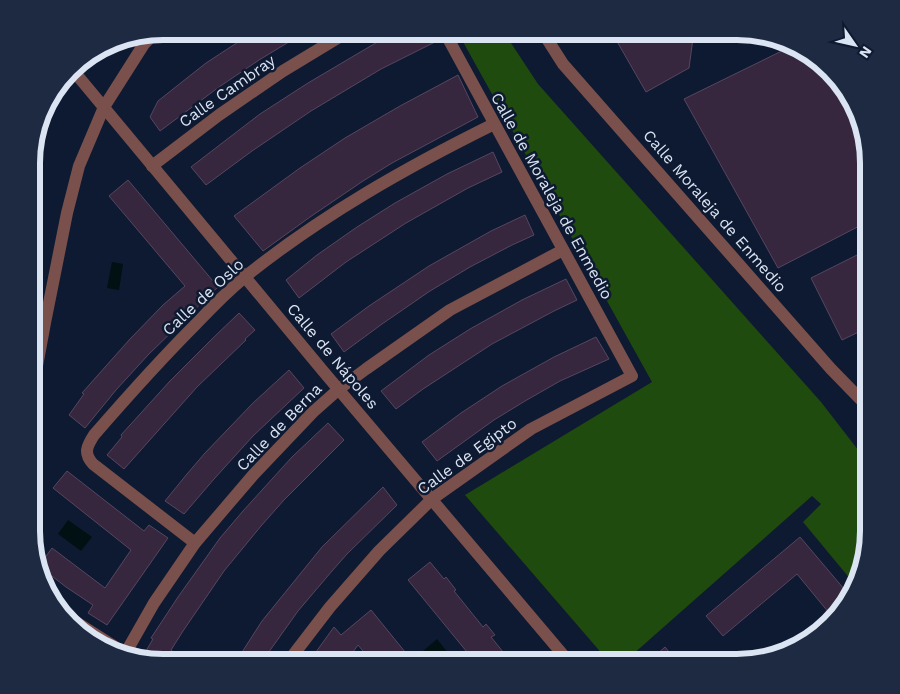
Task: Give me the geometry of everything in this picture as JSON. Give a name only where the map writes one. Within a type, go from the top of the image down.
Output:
[{"type":"street","name":"Calle Cambray","points":[[152,166],[219,115],[283,71],[334,40]]},
{"type":"street","name":"Calle de Moraleja de Enmedio","points":[[449,40],[632,376]]},
{"type":"street","name":"Calle Moraleja de Enmedio","points":[[548,40],[563,64],[860,400]]},
{"type":"street","points":[[40,352],[67,213],[79,166],[104,107],[147,41]]},
{"type":"street","name":"Calle de Nápoles","points":[[77,75],[562,654]]},
{"type":"street","name":"Calle de Oslo","points":[[195,543],[88,459],[86,452],[94,435],[160,361],[245,277],[310,229],[370,191],[431,155],[494,124]]},
{"type":"street","name":"Calle de Berna","points":[[131,650],[154,603],[195,543],[254,474],[313,412],[339,389],[450,310],[563,250]]},
{"type":"street","name":"Calle de Egipto","points":[[293,654],[330,607],[374,558],[432,499],[531,429],[632,376]]},
{"type":"green space","points":[[462,40],[509,40],[538,84],[821,402],[860,452],[860,539],[856,563],[850,579],[803,522],[821,504],[812,496],[633,654],[602,654],[465,495],[652,382]]},
{"type":"shaded area","points":[[112,262],[123,264],[119,290],[107,288]]},
{"type":"shaded area","points":[[68,520],[92,537],[81,551],[58,534]]},
{"type":"shaded area","points":[[437,639],[449,654],[426,654],[423,651]]},
{"type":"building","points":[[241,40],[292,40],[219,87],[160,131],[150,117],[158,101],[206,63]]},
{"type":"building","points":[[381,40],[437,41],[381,69],[311,111],[206,185],[191,167],[260,114]]},
{"type":"building","points":[[616,40],[693,40],[689,68],[646,92]]},
{"type":"building","points":[[785,49],[818,70],[844,101],[856,131],[860,163],[860,226],[778,268],[684,99]]},
{"type":"building","points":[[458,75],[478,117],[392,163],[363,181],[263,251],[234,216],[345,138]]},
{"type":"building","points":[[493,152],[502,172],[468,188],[406,223],[346,262],[299,298],[286,280],[317,255],[395,203],[447,174]]},
{"type":"building","points":[[128,180],[218,287],[148,355],[85,428],[69,415],[84,394],[82,393],[130,339],[163,305],[185,286],[109,196]]},
{"type":"building","points":[[525,215],[534,235],[470,267],[430,291],[344,352],[331,334],[429,266],[491,231]]},
{"type":"building","points":[[860,254],[860,331],[842,340],[811,278]]},
{"type":"building","points":[[566,279],[577,300],[492,344],[396,409],[381,391],[429,355],[470,329],[522,300]]},
{"type":"building","points":[[239,313],[255,330],[246,340],[197,387],[124,469],[107,455],[122,437],[121,435],[170,381]]},
{"type":"building","points":[[596,337],[609,359],[560,381],[525,401],[494,420],[437,461],[422,442],[502,386],[554,357]]},
{"type":"building","points":[[289,370],[304,388],[253,436],[184,514],[165,501],[205,453],[253,403]]},
{"type":"building","points":[[328,423],[344,440],[284,500],[224,571],[171,650],[176,654],[155,654],[146,651],[153,639],[151,638],[220,538],[292,457]]},
{"type":"building","points":[[67,471],[144,531],[149,525],[168,538],[107,625],[88,613],[93,605],[47,572],[43,560],[52,548],[105,588],[131,550],[53,488]]},
{"type":"building","points":[[383,487],[397,505],[332,571],[298,611],[267,654],[241,654],[262,621],[322,547]]},
{"type":"building","points":[[800,537],[845,590],[829,613],[797,574],[723,636],[706,616]]},
{"type":"building","points":[[430,562],[444,579],[446,577],[456,590],[454,591],[483,627],[486,624],[495,635],[491,637],[505,654],[469,654],[408,580]]},
{"type":"building","points":[[371,610],[407,654],[366,654],[358,645],[352,654],[314,654],[334,627],[341,635]]},
{"type":"building","points":[[665,647],[671,654],[657,654]]}]
